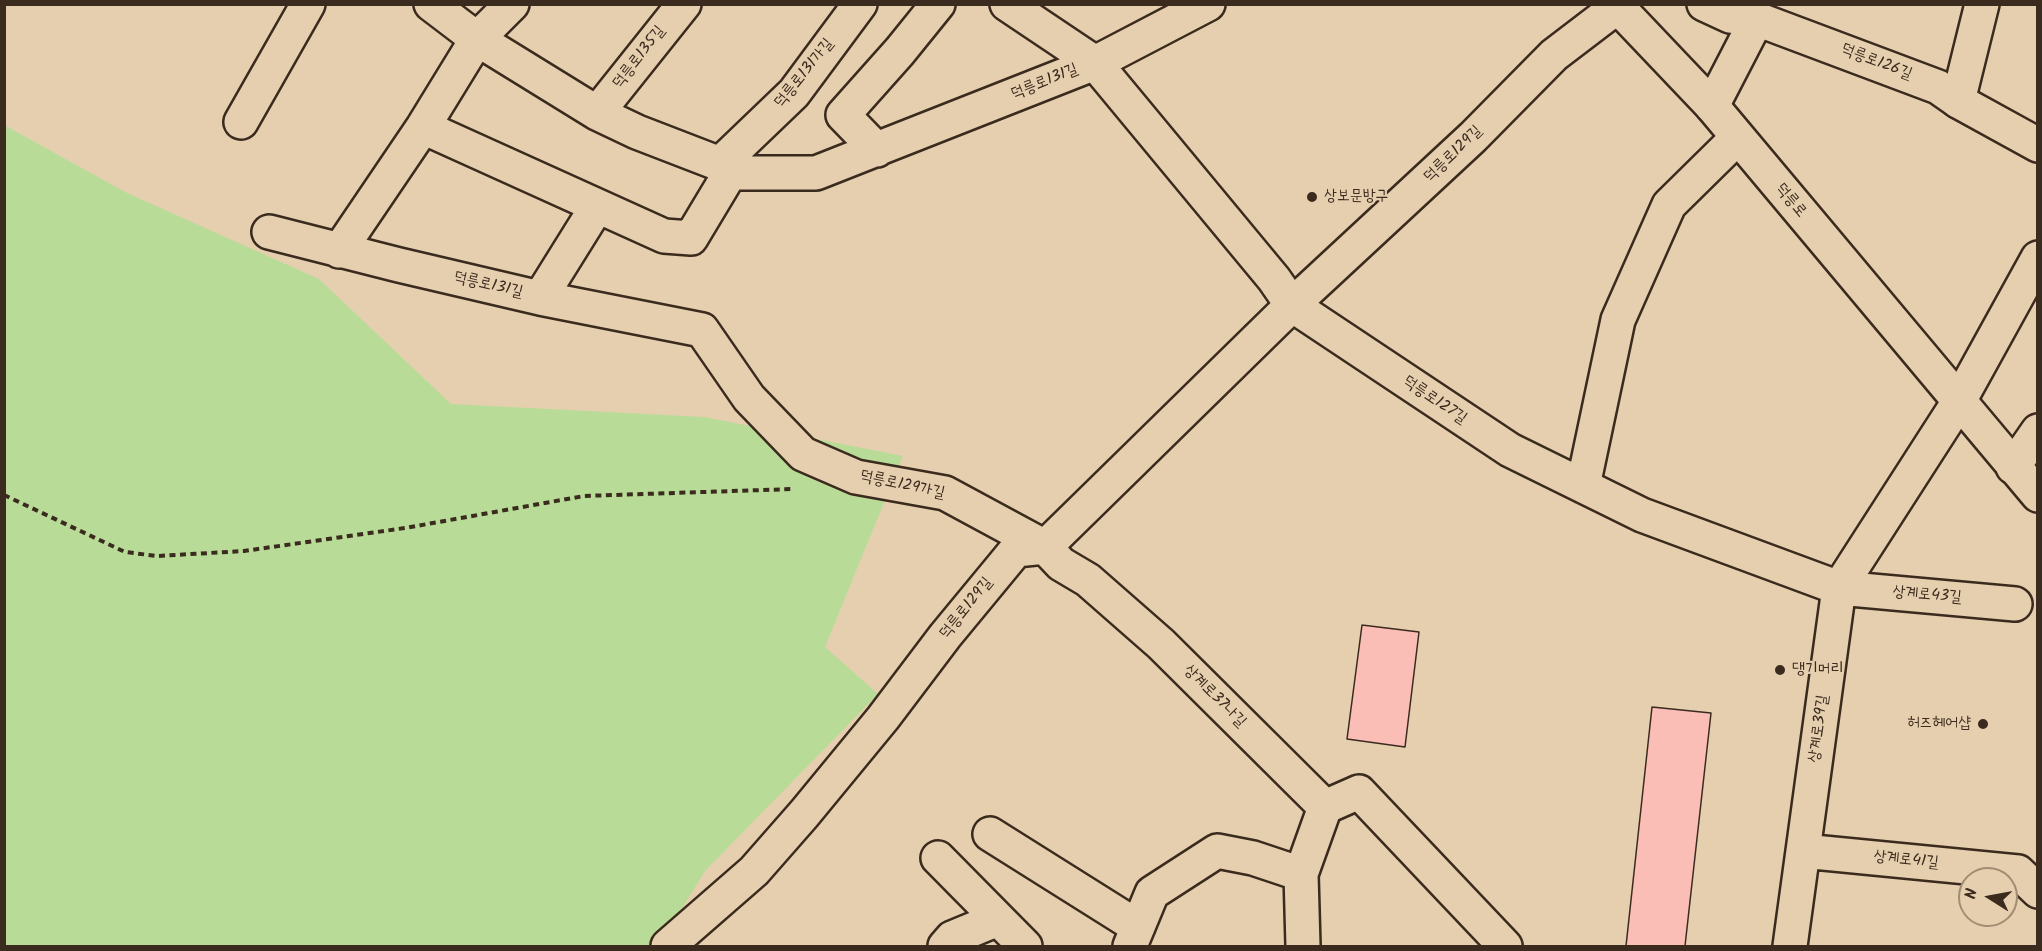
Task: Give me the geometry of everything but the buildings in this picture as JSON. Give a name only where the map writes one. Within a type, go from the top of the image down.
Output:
[{"type":"street","points":[[241,122],[308,4]]},
{"type":"street","name":"덕릉로131길","points":[[431,4],[477,39],[597,113],[637,132],[725,169],[816,173],[1095,63],[1208,4]]},
{"type":"street","points":[[339,251],[423,127],[477,39],[512,4]]},
{"type":"street","name":"덕릉로135길","points":[[597,113],[684,4]]},
{"type":"street","name":"덕릉로131가길","points":[[725,169],[794,93],[860,4]]},
{"type":"street","points":[[877,150],[843,115],[938,4]]},
{"type":"street","points":[[1007,4],[1095,63],[1274,279],[1292,305]]},
{"type":"street","name":"덕릉로126길","points":[[1704,4],[1730,16],[1757,19],[1938,87],[1958,101],[2037,145]]},
{"type":"street","points":[[1958,101],[1982,4]]},
{"type":"street","name":"덕릉로","points":[[1616,6],[1712,106],[2037,495]]},
{"type":"street","name":"덕릉로129길","points":[[668,946],[754,871],[883,718],[945,636],[1016,550],[1045,547],[1292,305],[1473,137],[1554,55],[1616,6]]},
{"type":"street","points":[[1712,106],[1757,19]]},
{"type":"street","points":[[423,127],[664,236],[691,238],[725,169]]},
{"type":"street","points":[[1583,486],[1618,320],[1669,205],[1737,138]]},
{"type":"street","name":"덕릉로131길","points":[[268,232],[540,298],[593,213],[603,208]]},
{"type":"street","points":[[1958,403],[2037,258]]},
{"type":"street","name":"덕릉로129가길","points":[[540,298],[702,330],[749,398],[803,454],[856,477],[945,493],[1045,547]]},
{"type":"street","name":"덕릉로127길","points":[[1292,305],[1473,428],[1510,450],[1642,515],[1839,588]]},
{"type":"street","name":"상계로39길","points":[[1790,946],[1839,588],[1958,403]]},
{"type":"street","points":[[2013,467],[2037,431]]},
{"type":"street","name":"상계로37나길","points":[[1045,547],[1061,564],[1088,580],[1161,644],[1325,807]]},
{"type":"street","name":"상계로43길","points":[[1839,588],[2015,604]]},
{"type":"street","points":[[1303,946],[1301,874],[1325,807],[1359,792],[1505,946]]},
{"type":"street","points":[[990,834],[1134,937],[1152,893],[1217,851],[1252,858],[1301,874]]},
{"type":"street","name":"상계로41길","points":[[1803,851],[2018,872],[2037,891]]},
{"type":"street","points":[[938,858],[1025,946]]},
{"type":"street","points":[[945,946],[952,938],[998,919]]},
{"type":"path","points":[[4,495],[125,552],[157,556],[244,551],[405,528],[584,496],[798,489]]},
{"type":"green space","points":[[4,125],[125,192],[319,279],[451,404],[704,417],[903,456],[825,647],[878,694],[705,871],[660,944],[654,946],[5,946]]},
{"type":"place","name":"상보문방구","points":[[1312,197]]},
{"type":"place","name":"댕기머리","points":[[1780,670]]},
{"type":"place","name":"허즈헤어샵","points":[[1983,724]]}]
